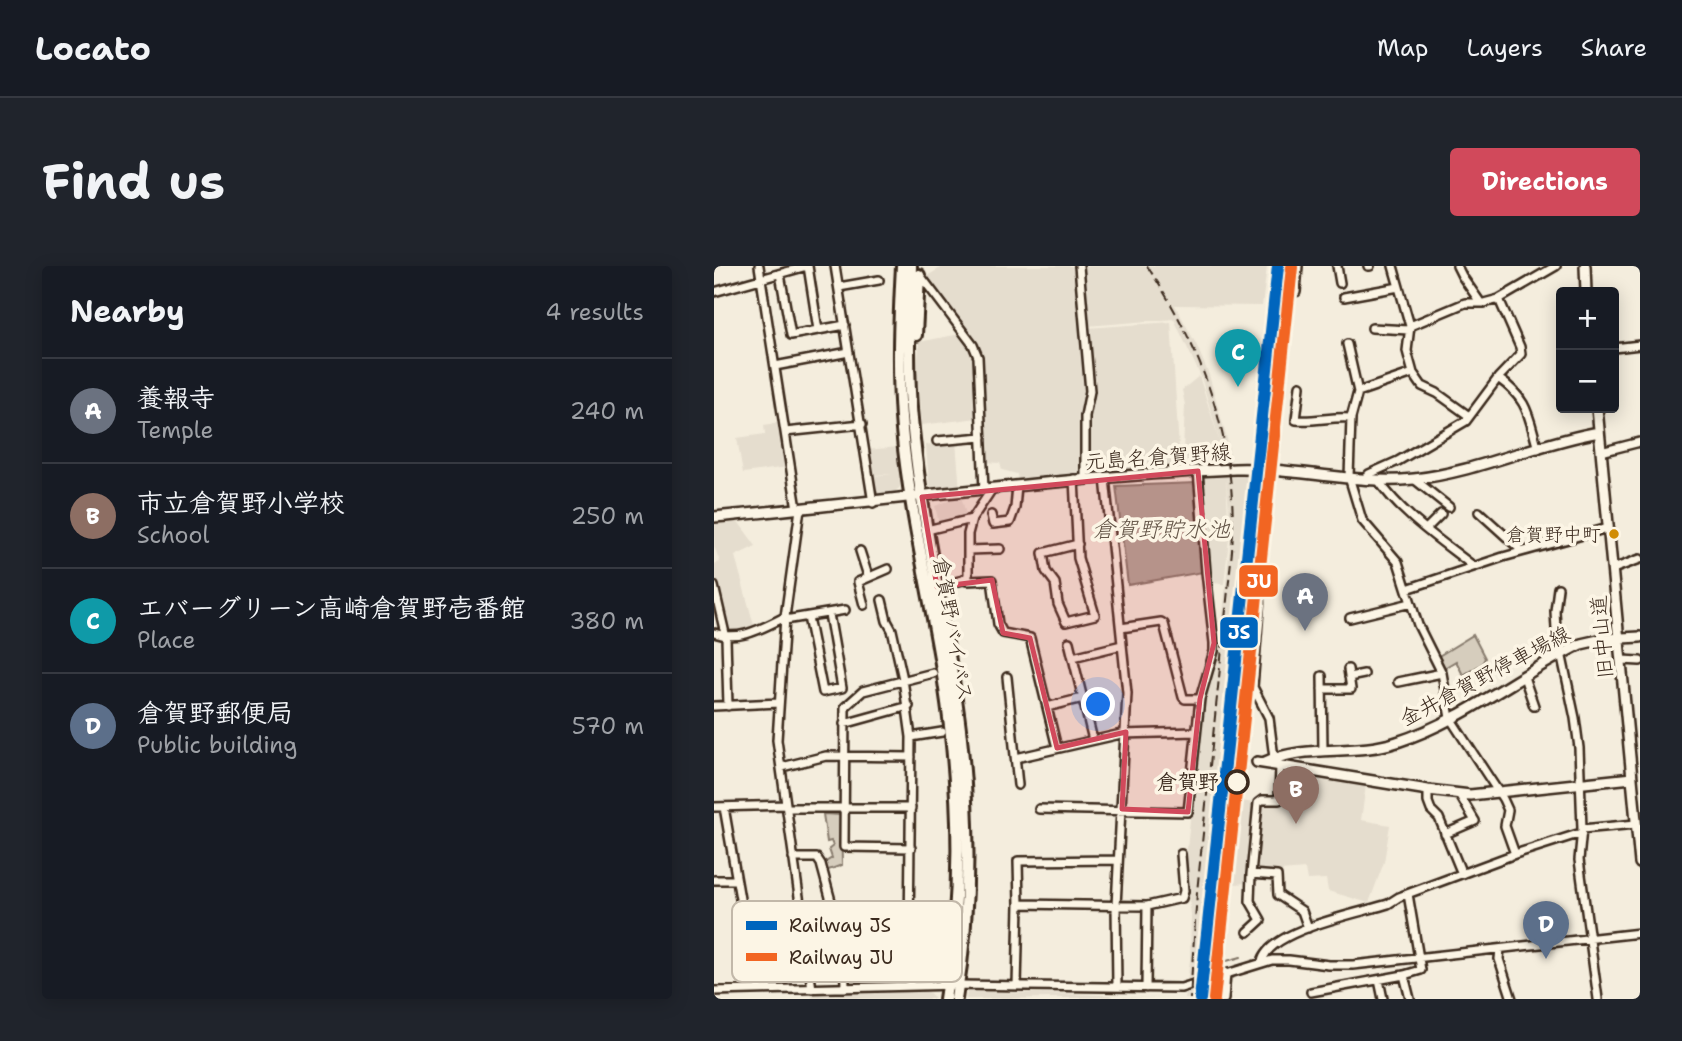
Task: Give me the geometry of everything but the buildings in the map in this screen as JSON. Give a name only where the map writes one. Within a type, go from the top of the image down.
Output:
[{"type":"highway","points":[[896,266],[892,356],[904,370]]},
{"type":"highway","name":"倉賀野バイパス","points":[[902,266],[902,429],[937,587],[960,730],[966,878],[962,911]]},
{"type":"highway","name":"倉賀野バイパス","points":[[904,370],[916,269]]},
{"type":"highway","name":"倉賀野バイパス","points":[[916,498],[944,682],[955,779],[957,901]]},
{"type":"highway","name":"倉賀野バイパス","points":[[953,982],[956,999]]},
{"type":"highway","name":"倉賀野バイパス","points":[[945,999],[953,982]]},
{"type":"main road","points":[[1585,266],[1586,287]]},
{"type":"main road","name":"旧中山道","points":[[1597,413],[1640,863]]},
{"type":"main road","name":"元島名倉賀野線","points":[[714,516],[873,503],[1074,480],[1198,471],[1270,470],[1378,480],[1414,479],[1447,474],[1599,432]]},
{"type":"main road","name":"金井倉賀野停車場線","points":[[1269,762],[1323,751],[1382,747],[1450,718],[1586,642],[1640,637]]},
{"type":"main road","points":[[1269,762],[1459,794],[1499,793],[1632,778]]},
{"type":"street","points":[[759,266],[799,509],[785,619],[778,740],[800,901]]},
{"type":"street","points":[[714,292],[807,266],[818,330]]},
{"type":"street","points":[[835,266],[873,503]]},
{"type":"street","points":[[1079,266],[1090,391],[1085,416],[1085,480]]},
{"type":"street","points":[[1296,292],[1298,266]]},
{"type":"street","points":[[1337,266],[1340,283]]},
{"type":"street","points":[[1393,266],[1409,328],[1407,351],[1413,373],[1422,386],[1437,393],[1469,416]]},
{"type":"street","points":[[1457,266],[1480,302]]},
{"type":"street","points":[[1372,328],[1409,328],[1447,309],[1471,301],[1484,303],[1499,299],[1545,268],[1556,266]]},
{"type":"street","points":[[916,269],[973,345],[978,357],[977,373],[988,490],[972,519],[966,579]]},
{"type":"street","points":[[780,274],[791,335],[845,325]]},
{"type":"street","points":[[839,287],[879,280]]},
{"type":"street","points":[[1344,297],[1399,287]]},
{"type":"street","points":[[1364,479],[1368,474],[1398,461],[1466,421],[1521,351],[1499,299]]},
{"type":"street","points":[[1347,344],[1358,392],[1351,418],[1349,477],[1362,520],[1398,562],[1418,625],[1442,673],[1450,718],[1508,810],[1505,826],[1515,854]]},
{"type":"street","points":[[1619,347],[1640,345]]},
{"type":"street","points":[[775,366],[849,352]]},
{"type":"street","points":[[1358,392],[1413,373]]},
{"type":"street","points":[[1498,378],[1521,397],[1538,449]]},
{"type":"street","points":[[1300,386],[1296,420],[1310,422],[1338,417],[1351,418]]},
{"type":"street","points":[[785,432],[862,424]]},
{"type":"street","points":[[937,442],[982,438]]},
{"type":"street","points":[[1601,452],[1640,442]]},
{"type":"street","points":[[1248,932],[1261,920],[1250,901],[1258,803],[1262,800],[1279,800],[1269,762],[1269,718],[1253,687],[1270,470]]},
{"type":"street","points":[[1039,809],[1188,812],[1200,699],[1214,643],[1198,471]]},
{"type":"street","points":[[1105,478],[1127,693],[1116,906],[1117,987]]},
{"type":"street","points":[[1414,479],[1449,507]]},
{"type":"street","points":[[1074,480],[1078,544],[1078,558],[1095,615],[1066,622],[1058,604],[1055,583],[1046,571],[1043,553],[1078,544]]},
{"type":"street","points":[[1378,480],[1388,494],[1426,529],[1473,566]]},
{"type":"street","points":[[992,515],[993,524],[1010,522],[1016,508],[1017,486]]},
{"type":"street","points":[[1479,512],[1522,551]]},
{"type":"street","points":[[1426,529],[1441,514]]},
{"type":"street","points":[[931,528],[972,519]]},
{"type":"street","points":[[1407,589],[1522,551],[1608,528]]},
{"type":"street","points":[[968,550],[1000,548]]},
{"type":"street","points":[[860,551],[868,576]]},
{"type":"street","points":[[1613,569],[1640,559]]},
{"type":"street","points":[[864,605],[858,582],[888,569]]},
{"type":"street","points":[[937,587],[966,579],[992,580],[998,624],[1003,633],[1030,638],[1057,748]]},
{"type":"street","points":[[714,586],[726,638],[728,706]]},
{"type":"street","points":[[1558,588],[1556,629],[1579,748],[1579,860],[1598,999]]},
{"type":"street","points":[[882,600],[892,630],[909,706],[910,901]]},
{"type":"street","points":[[1350,618],[1411,603]]},
{"type":"street","points":[[714,634],[726,638],[754,632],[785,619],[845,610]]},
{"type":"street","points":[[808,617],[823,692],[842,688],[829,614]]},
{"type":"street","points":[[1121,628],[1161,622],[1164,624],[1183,696],[1185,699],[1200,699]]},
{"type":"street","points":[[1069,642],[1093,740]]},
{"type":"street","points":[[1073,657],[1122,645]]},
{"type":"street","points":[[1622,660],[1640,661]]},
{"type":"street","points":[[911,848],[844,848],[845,707],[863,691],[933,673]]},
{"type":"street","points":[[1322,689],[1351,688],[1349,673],[1364,674]]},
{"type":"street","points":[[1398,682],[1442,673]]},
{"type":"street","points":[[1322,676],[1323,751]]},
{"type":"street","points":[[1007,677],[1018,785]]},
{"type":"street","points":[[1524,677],[1534,706]]},
{"type":"street","points":[[1047,707],[1083,698]]},
{"type":"street","points":[[714,706],[779,703]]},
{"type":"street","points":[[845,724],[909,706]]},
{"type":"street","points":[[911,737],[942,732]]},
{"type":"street","points":[[1016,758],[1126,734],[1196,732]]},
{"type":"street","points":[[1629,744],[1640,743]]},
{"type":"street","points":[[782,768],[826,756],[911,757]]},
{"type":"street","points":[[1428,790],[1431,810],[1439,818],[1462,874]]},
{"type":"street","points":[[1445,834],[1475,821],[1459,794]]},
{"type":"street","points":[[714,807],[911,808]]},
{"type":"street","points":[[724,807],[740,901]]},
{"type":"street","points":[[1262,962],[1265,953],[1277,942],[1308,928],[1388,904],[1408,894],[1581,831],[1636,824]]},
{"type":"street","points":[[1019,904],[1147,906],[1182,898],[1184,891],[1181,854]]},
{"type":"street","points":[[793,858],[817,858],[831,901]]},
{"type":"street","points":[[1017,986],[1018,861],[1118,860]]},
{"type":"street","points":[[1251,874],[1277,876],[1278,895],[1302,911],[1308,928]]},
{"type":"street","points":[[714,880],[736,880]]},
{"type":"street","points":[[1311,992],[1421,970],[1408,894]]},
{"type":"street","points":[[1146,988],[1147,906]]},
{"type":"street","points":[[716,999],[717,991],[953,985],[1181,988],[1262,962],[1289,960],[1353,965],[1640,933]]},
{"type":"street","points":[[1500,949],[1499,959],[1512,999]]},
{"type":"street","points":[[1224,999],[1226,973]]},
{"type":"street","points":[[1404,975],[1410,999]]},
{"type":"street","points":[[1379,980],[1383,999]]},
{"type":"street","points":[[757,982],[760,990]]},
{"type":"street","points":[[807,999],[809,982]]},
{"type":"street","points":[[845,982],[845,988]]},
{"type":"street","points":[[911,982],[911,986]]},
{"type":"street","points":[[1180,999],[1181,988]]},
{"type":"highlighted area","points":[[1198,471],[1214,643],[1200,699],[1188,812],[1122,809],[1126,732],[1057,748],[1030,638],[1003,633],[992,580],[937,587],[922,497]]},
{"type":"shaded area","points":[[944,266],[1077,266],[1088,391],[1082,473],[1018,481],[1017,474],[1002,470],[1000,463],[986,462],[978,349],[927,276]]},
{"type":"shaded area","points":[[1083,266],[1267,266],[1262,306],[1175,305],[1209,375],[1227,439],[1233,474],[1249,472],[1270,266],[1286,266],[1240,801],[1255,803],[1247,883],[1235,884],[1234,889],[1231,889],[1228,923],[1230,927],[1226,936],[1218,999],[1185,999],[1190,960],[1191,914],[1185,867],[1203,697],[1221,632],[1231,534],[1226,477],[1229,539],[1224,584],[1210,583],[1204,474],[1186,469],[1183,451],[1185,405],[1182,390],[1199,376],[1222,449],[1201,377],[1174,319],[1087,326]]},
{"type":"shaded area","points":[[1171,322],[1180,465],[1089,475],[1087,432],[1088,409],[1091,407],[1087,328]]},
{"type":"shaded area","points":[[960,334],[971,348],[974,358],[978,418],[921,425],[917,375],[919,342]]},
{"type":"shaded area","points":[[781,422],[788,467],[743,473],[737,438],[765,434],[764,425]]},
{"type":"shaded area","points":[[956,442],[960,490],[938,492],[929,485],[926,445]]},
{"type":"shaded area","points":[[898,447],[900,487],[892,495],[875,498],[872,476],[892,474],[871,475],[867,450]]},
{"type":"shaded area","points":[[961,496],[967,518],[939,524],[935,506]]},
{"type":"shaded area","points":[[737,520],[756,546],[735,556],[755,629],[729,635],[714,578],[714,564],[720,562],[714,546],[714,522]]},
{"type":"shaded area","points":[[1473,635],[1485,658],[1482,664],[1463,675],[1456,661],[1444,668],[1437,657]]},
{"type":"shaded area","points":[[1293,773],[1366,785],[1361,820],[1390,825],[1384,862],[1369,903],[1328,891],[1326,879],[1307,880],[1305,869],[1255,873],[1261,802],[1281,801],[1282,784],[1292,784]]},
{"type":"shaded area","points":[[823,814],[841,815],[842,865],[826,871],[824,863],[832,858],[829,849],[833,846],[831,841],[827,842]]},
{"type":"shaded area","points":[[928,991],[935,999],[812,999],[812,995]]},
{"type":"shaded area","points":[[967,991],[1112,997],[1174,997],[966,999]]},
{"type":"water","name":"倉賀野貯水池","points":[[1196,483],[1203,572],[1128,585],[1116,486]]},
{"type":"waterway","points":[[1222,974],[1223,962],[1241,957]]},
{"type":"waterway","points":[[1220,999],[1221,980]]},
{"type":"railway","points":[[1147,266],[1185,331],[1214,401],[1230,475],[1233,513],[1232,551],[1197,892],[1190,999]]},
{"type":"railway","points":[[1257,461],[1265,415]]},
{"type":"rail line","name":"JS","points":[[1200,999],[1278,266]]},
{"type":"rail line","name":"JU","points":[[1214,999],[1292,267]]},
{"type":"place","name":"エバーグリーン高崎倉賀野壱番館","points":[[1238,387]]},
{"type":"place","name":"倉賀野中町","points":[[1614,534]]},
{"type":"place","name":"養報寺","points":[[1305,631]]},
{"type":"place","name":"倉賀野","points":[[1237,782]]},
{"type":"place","name":"市立倉賀野小学校","points":[[1296,824]]},
{"type":"place","name":"倉賀野郵便局","points":[[1546,959]]}]
